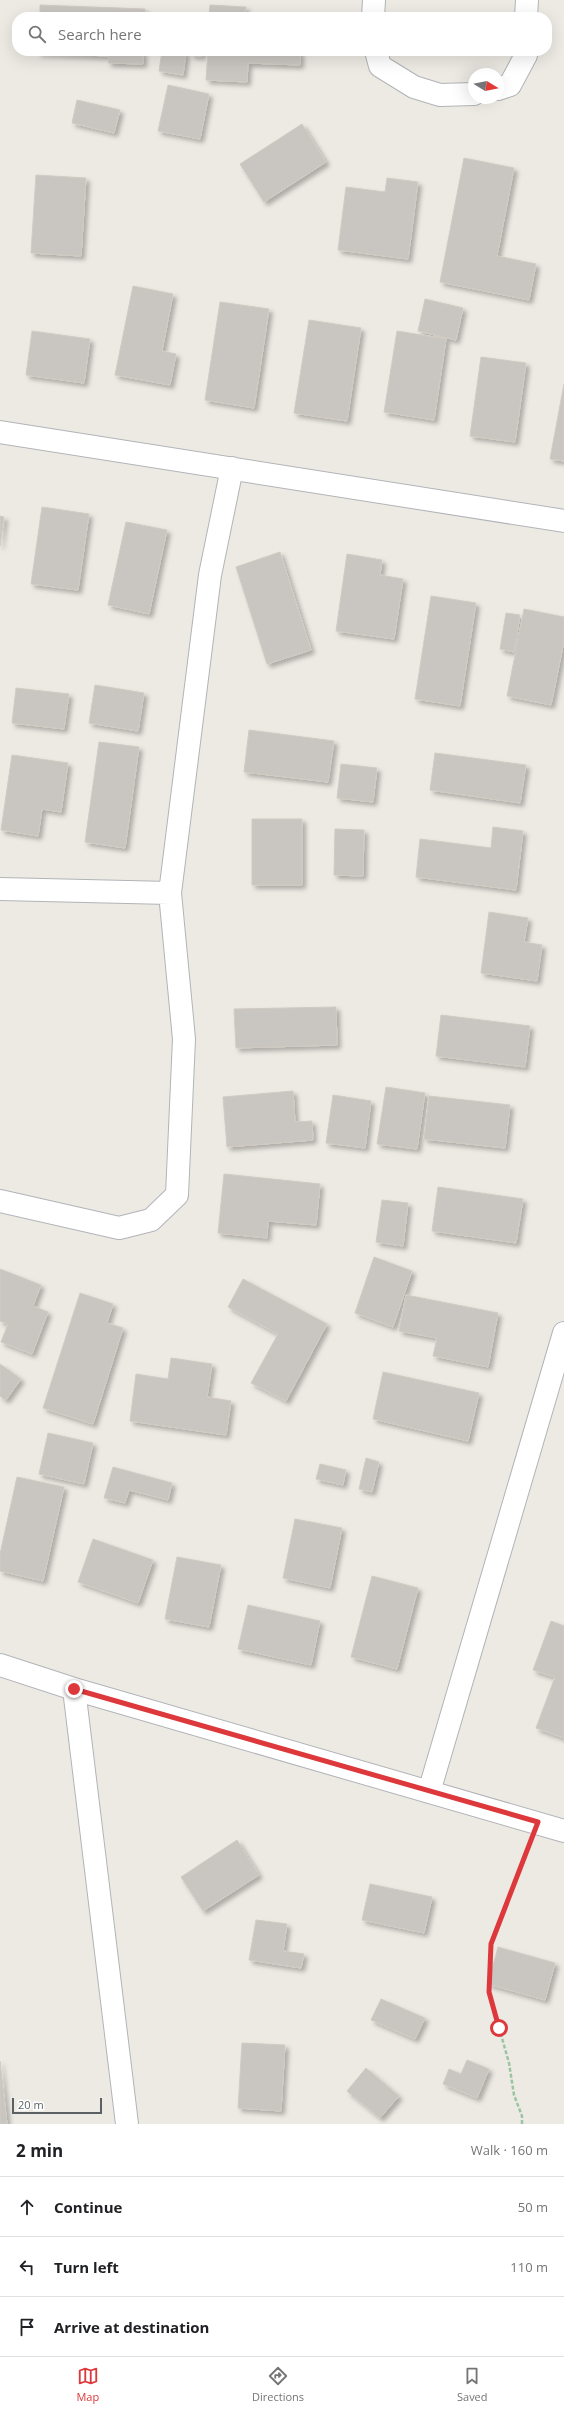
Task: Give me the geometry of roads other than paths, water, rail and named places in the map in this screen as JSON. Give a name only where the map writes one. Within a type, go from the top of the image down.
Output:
[{"type":"street","points":[[373,12],[374,0]]},
{"type":"street","points":[[526,12],[527,0]]},
{"type":"street","points":[[377,56],[380,66],[414,87],[440,95],[468,94]]},
{"type":"street","points":[[504,87],[510,85],[525,56]]},
{"type":"street","points":[[0,432],[564,521]]},
{"type":"street","points":[[0,1201],[119,1228],[151,1220],[177,1195],[184,1039],[170,893],[210,575],[232,468]]},
{"type":"street","points":[[0,889],[170,893]]},
{"type":"street","points":[[429,1792],[564,1333]]},
{"type":"street","points":[[0,1665],[74,1689],[538,1822],[564,1831]]},
{"type":"street","points":[[74,1689],[127,2124]]}]
